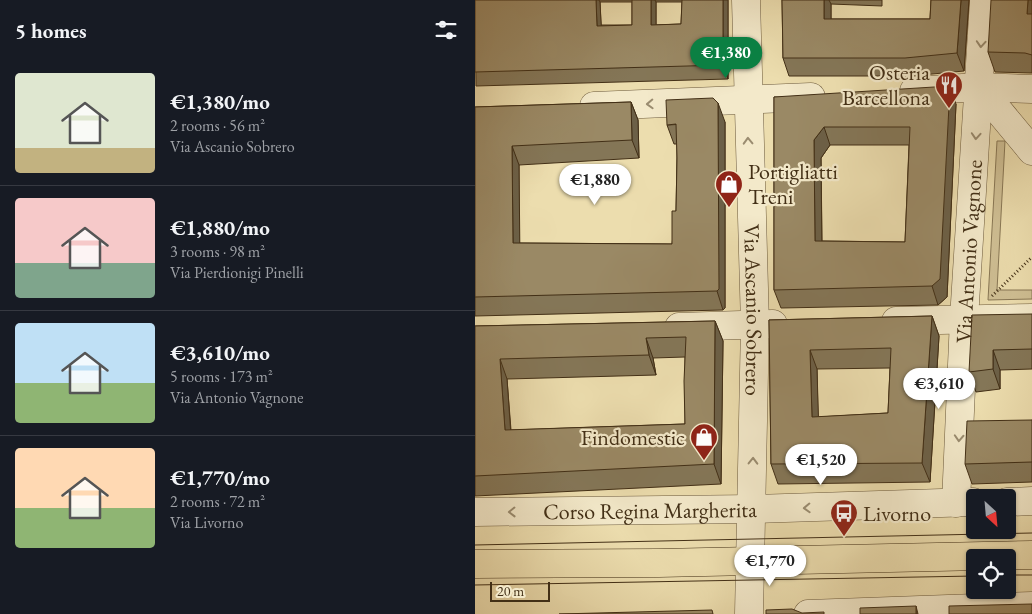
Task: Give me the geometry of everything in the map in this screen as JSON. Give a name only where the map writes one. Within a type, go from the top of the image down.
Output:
[{"type":"main road","points":[[475,564],[1032,555]]},
{"type":"street","name":"Via Ascanio Sobrero","points":[[746,0],[747,100],[755,325],[753,509],[749,561],[749,614]]},
{"type":"street","name":"Via Antonio Vagnone","points":[[966,503],[964,319],[985,0]]},
{"type":"street","points":[[893,92],[979,87],[1032,89]]},
{"type":"street","points":[[979,87],[1032,151]]},
{"type":"street","points":[[574,107],[834,96]]},
{"type":"street","points":[[867,322],[1032,318]]},
{"type":"street","points":[[653,327],[799,324]]},
{"type":"street","points":[[1016,502],[1032,502]]},
{"type":"street","name":"Corso Regina Margherita","points":[[475,512],[753,509],[966,503]]},
{"type":"street","points":[[808,614],[941,611],[1032,606]]},
{"type":"path","points":[[997,290],[1032,257]]},
{"type":"shaded area","points":[[997,141],[1005,141],[997,290],[1032,290],[1032,299],[988,300]]},
{"type":"building","points":[[475,0],[596,0],[597,26],[632,25],[632,0],[651,0],[651,25],[681,24],[682,0],[723,0],[723,65],[475,72]]},
{"type":"building","points":[[782,0],[824,0],[824,19],[930,19],[931,0],[961,0],[957,53],[905,58],[783,58]]},
{"type":"building","points":[[991,0],[1028,0],[1027,14],[1032,14],[1032,55],[1025,53],[988,52]]},
{"type":"building","points":[[950,86],[940,279],[932,286],[774,290],[774,97]],"holes":[[[824,127],[910,127],[905,242],[815,241],[814,140]]]},
{"type":"building","points":[[713,98],[718,103],[719,289],[717,291],[475,297],[475,107],[631,102],[632,140],[512,146],[513,243],[672,244],[672,211],[676,211],[676,124],[667,125],[666,100]]},
{"type":"building","points":[[1032,314],[1032,349],[993,350],[993,369],[969,372],[972,315]]},
{"type":"building","points":[[932,316],[922,463],[771,464],[769,320]],"holes":[[[891,348],[888,413],[812,417],[810,350]]]},
{"type":"building","points":[[715,321],[714,464],[475,476],[475,326]],"holes":[[[686,337],[685,424],[505,430],[500,359],[649,355],[646,338]]]},
{"type":"building","points":[[1032,420],[1032,462],[965,464],[967,421]]},
{"type":"building","points":[[1032,604],[1032,614],[949,614],[949,606]]},
{"type":"building","points":[[916,606],[916,614],[860,614],[860,608]]},
{"type":"building","points":[[792,609],[802,613],[824,612],[824,614],[766,614],[766,610]]},
{"type":"building","points":[[712,610],[713,614],[559,614]]},
{"type":"tram line","points":[[475,545],[1032,533]]},
{"type":"tram line","points":[[1016,575],[1032,575]]},
{"type":"tram line","points":[[475,585],[966,576]]},
{"type":"place","name":"Osteria Barcellona","points":[[949,109]]},
{"type":"place","name":"Portigliatti Treni","points":[[729,208]]},
{"type":"place","name":"Findomestic","points":[[704,461]]},
{"type":"place","name":"Livorno","points":[[844,537]]}]
